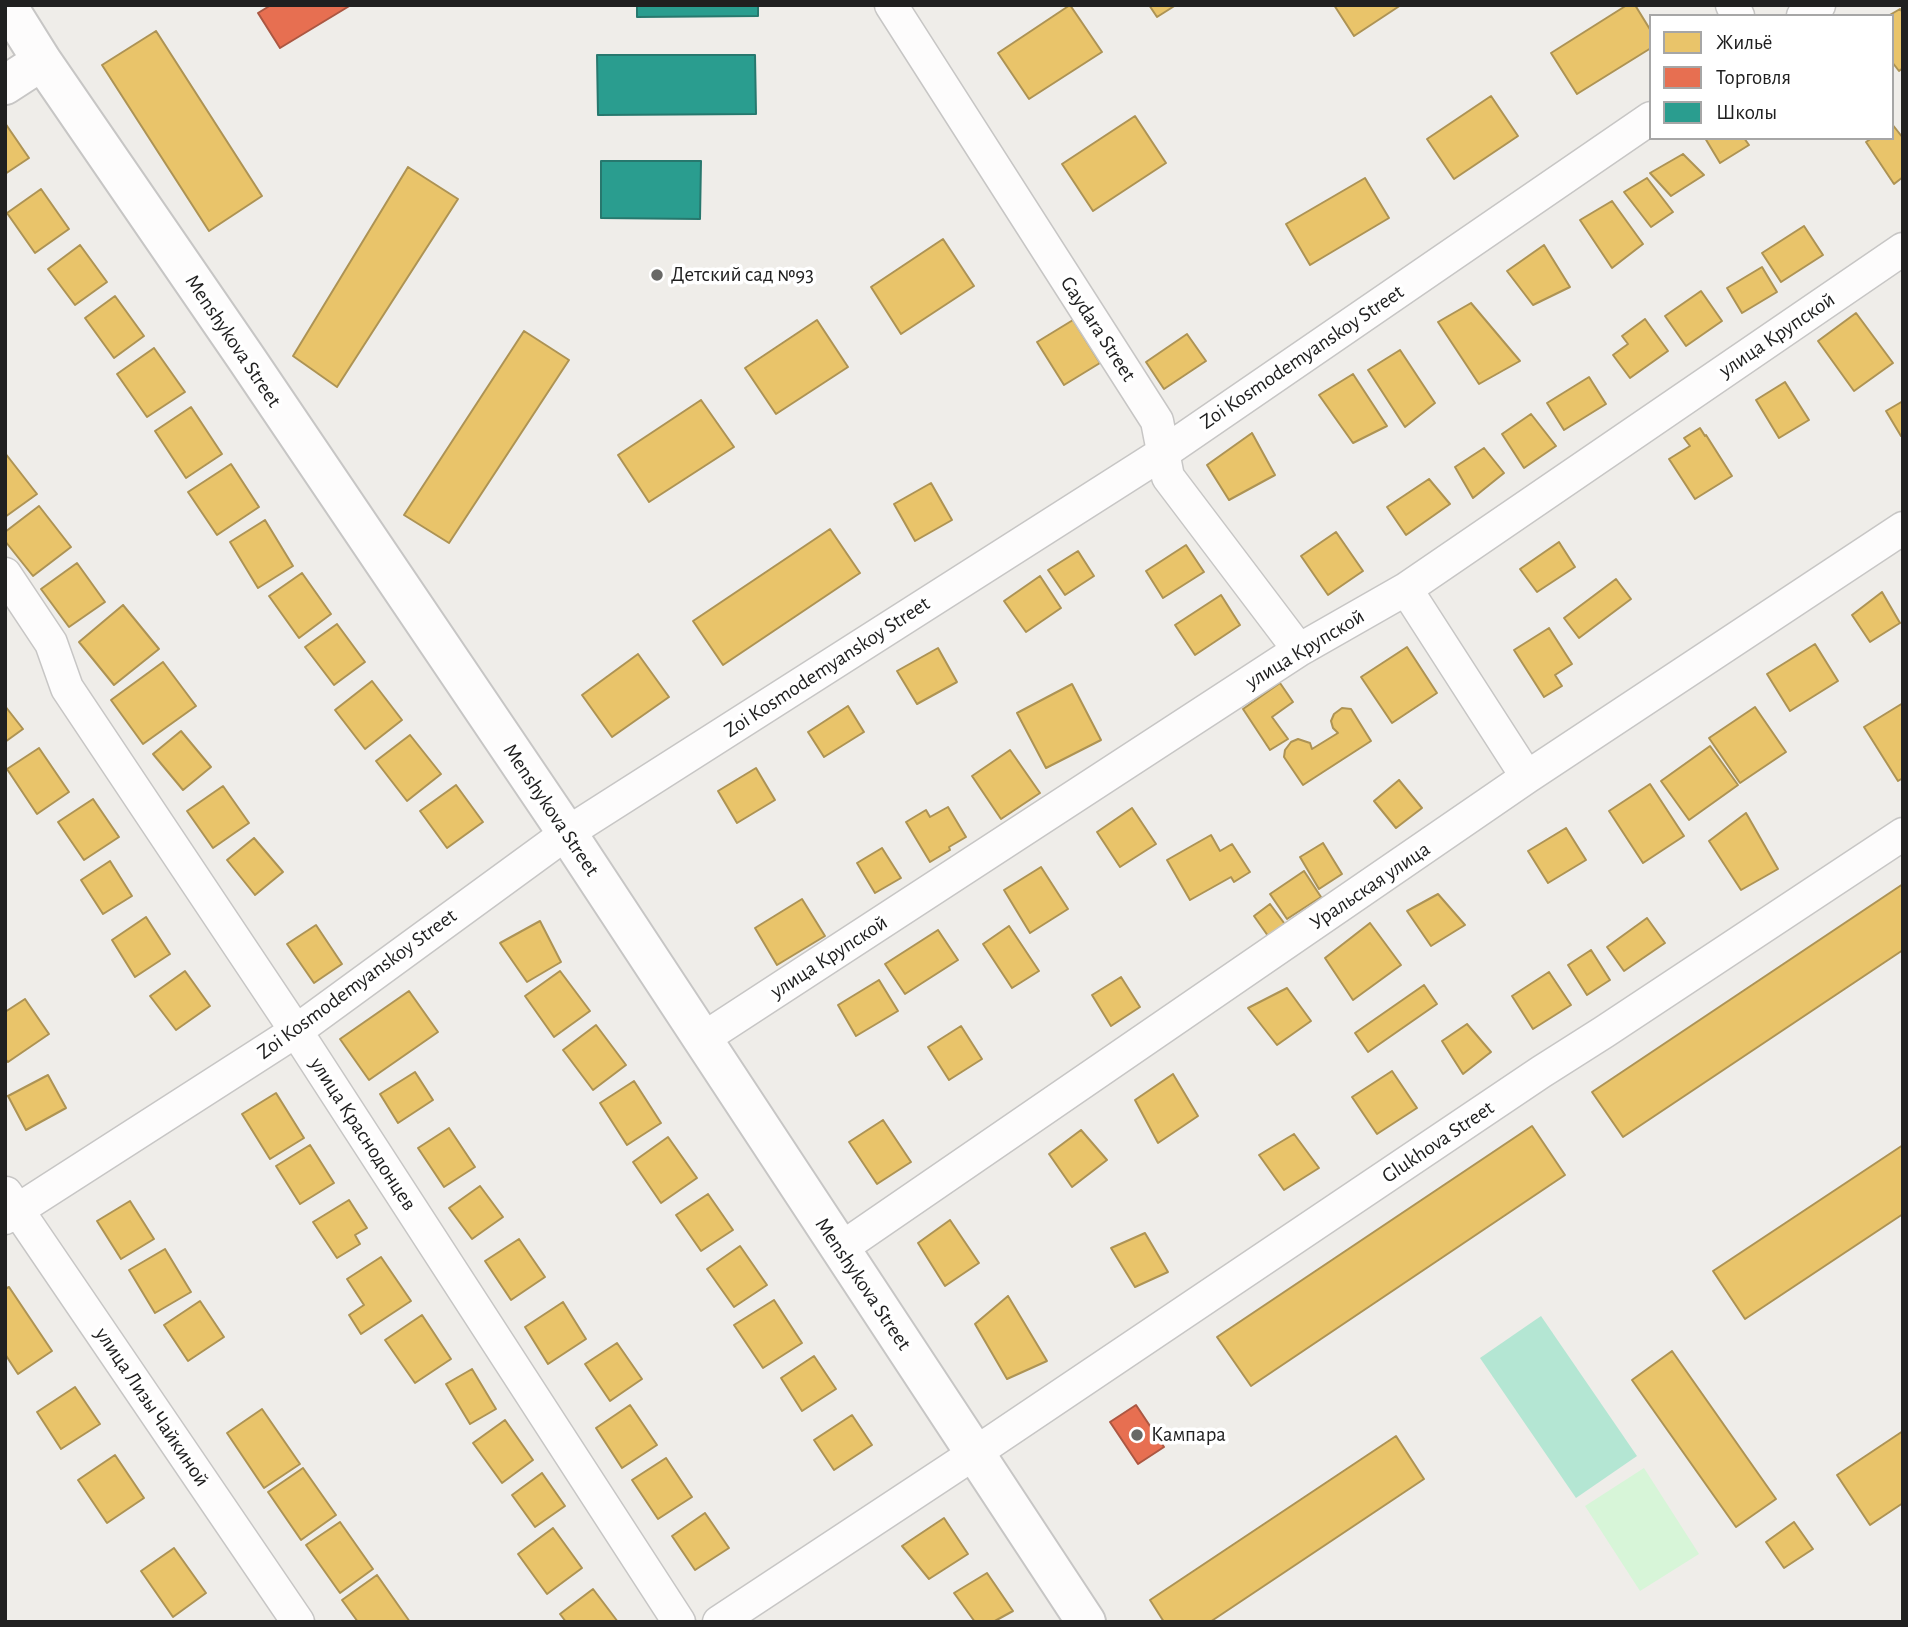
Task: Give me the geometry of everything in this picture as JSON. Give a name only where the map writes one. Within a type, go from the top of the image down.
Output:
[{"type":"street","name":"Menshykova Street","points":[[7,5],[42,61],[566,833],[1086,1622]]},
{"type":"street","name":"Gaydara Street","points":[[891,5],[1157,421],[1168,477],[1299,650]]},
{"type":"street","points":[[5,85],[42,61]]},
{"type":"street","name":"Zoi Kosmodemyanskoy Street","points":[[9,1207],[296,1031],[566,833],[1163,453],[1649,119]]},
{"type":"street","name":"улица Крупской","points":[[701,1040],[1299,650],[1406,589],[1903,249]]},
{"type":"street","name":"Уральская улица","points":[[840,1249],[1527,777],[1903,528]]},
{"type":"street","name":"улица Краснодонцев","points":[[5,575],[51,643],[67,688],[296,1031],[679,1622]]},
{"type":"street","points":[[1406,589],[1527,777]]},
{"type":"street","name":"Glukhova Street","points":[[719,1622],[1541,1072],[1903,834]]},
{"type":"street","name":"улица Лизы Чайкиной","points":[[9,1207],[298,1622]]},
{"type":"green space","points":[[1541,1316],[1637,1456],[1576,1498],[1480,1358]]},
{"type":"green space","points":[[1644,1468],[1699,1554],[1640,1591],[1585,1506]]},
{"type":"building: Жильё","points":[[1070,5],[1102,52],[1029,99],[998,53]]},
{"type":"building: Жильё","points":[[1149,5],[1176,5],[1157,17]]},
{"type":"building: Жильё","points":[[1334,5],[1401,5],[1354,36]]},
{"type":"building: Жильё","points":[[1627,5],[1635,5],[1649,28],[1649,49],[1577,94],[1551,53]]},
{"type":"building: Жильё","points":[[1900,9],[1903,13],[1903,68],[1899,71],[1894,65],[1894,14],[1891,14]]},
{"type":"building: Жильё","points":[[156,31],[262,196],[209,231],[102,65]]},
{"type":"building: Жильё","points":[[1491,96],[1518,136],[1454,179],[1427,139]]},
{"type":"building: Жильё","points":[[1135,116],[1166,163],[1093,211],[1062,164]]},
{"type":"building: Жильё","points":[[5,123],[29,158],[5,174]]},
{"type":"building: Жильё","points":[[1894,127],[1903,138],[1903,177],[1894,184],[1866,142],[1894,140]]},
{"type":"building: Жильё","points":[[1706,140],[1745,140],[1749,145],[1720,163]]},
{"type":"building: Жильё","points":[[1683,154],[1704,175],[1671,196],[1650,173]]},
{"type":"building: Жильё","points":[[408,167],[458,199],[337,387],[293,356]]},
{"type":"building: Жильё","points":[[1365,178],[1389,218],[1310,265],[1286,224]]},
{"type":"building: Жильё","points":[[1647,178],[1673,212],[1651,227],[1624,192]]},
{"type":"building: Жильё","points":[[41,189],[69,229],[35,253],[7,213]]},
{"type":"building: Жильё","points":[[1612,201],[1643,244],[1612,268],[1580,220]]},
{"type":"building: Жильё","points":[[1804,226],[1823,255],[1781,282],[1762,253]]},
{"type":"building: Жильё","points":[[943,239],[974,286],[901,334],[871,287]]},
{"type":"building: Жильё","points":[[80,245],[107,282],[75,305],[48,269]]},
{"type":"building: Жильё","points":[[1544,245],[1570,287],[1533,305],[1507,271]]},
{"type":"building: Жильё","points":[[1762,267],[1777,292],[1742,313],[1727,288]]},
{"type":"building: Жильё","points":[[1701,291],[1722,321],[1686,346],[1665,316]]},
{"type":"building: Жильё","points":[[115,296],[144,336],[114,358],[85,318]]},
{"type":"building: Жильё","points":[[1471,303],[1520,361],[1479,384],[1438,322]]},
{"type":"building: Жильё","points":[[1856,313],[1893,363],[1854,391],[1818,341]]},
{"type":"building: Жильё","points":[[1645,319],[1668,351],[1630,378],[1613,355],[1628,344],[1622,336]]},
{"type":"building: Жильё","points":[[817,320],[848,367],[776,414],[745,368]]},
{"type":"building: Жильё","points":[[1073,320],[1100,363],[1064,385],[1037,342]]},
{"type":"building: Жильё","points":[[524,331],[569,360],[449,543],[404,515]]},
{"type":"building: Жильё","points":[[1187,334],[1206,361],[1164,389],[1146,362]]},
{"type":"building: Жильё","points":[[154,348],[185,392],[147,417],[117,374]]},
{"type":"building: Жильё","points":[[1400,350],[1435,403],[1405,427],[1368,370]]},
{"type":"building: Жильё","points":[[1353,374],[1387,426],[1353,443],[1319,395]]},
{"type":"building: Жильё","points":[[1589,377],[1606,404],[1564,430],[1547,403]]},
{"type":"building: Жильё","points":[[1785,382],[1809,420],[1779,438],[1756,400]]},
{"type":"building: Жильё","points":[[701,400],[734,447],[649,502],[618,455]]},
{"type":"building: Жильё","points":[[1903,401],[1903,435],[1901,436],[1886,411]]},
{"type":"building: Жильё","points":[[191,407],[222,454],[186,478],[155,431]]},
{"type":"building: Жильё","points":[[1531,414],[1556,446],[1524,468],[1502,434]]},
{"type":"building: Жильё","points":[[1700,428],[1732,476],[1695,499],[1669,459],[1690,446],[1684,438]]},
{"type":"building: Жильё","points":[[1252,433],[1275,475],[1229,500],[1207,465]]},
{"type":"building: Жильё","points":[[1484,448],[1504,473],[1473,498],[1455,467]]},
{"type":"building: Жильё","points":[[5,453],[37,494],[5,517]]},
{"type":"building: Жильё","points":[[231,464],[259,507],[217,535],[188,492]]},
{"type":"building: Жильё","points":[[1429,479],[1450,504],[1406,535],[1387,507]]},
{"type":"building: Жильё","points":[[931,483],[952,520],[915,541],[894,504]]},
{"type":"building: Жильё","points":[[39,506],[71,547],[33,576],[5,541],[5,532]]},
{"type":"building: Жильё","points":[[265,520],[293,566],[258,588],[230,542]]},
{"type":"building: Жильё","points":[[830,529],[860,573],[723,665],[693,621]]},
{"type":"building: Жильё","points":[[1336,532],[1363,571],[1328,595],[1301,556]]},
{"type":"building: Жильё","points":[[1559,542],[1575,567],[1537,592],[1520,569]]},
{"type":"building: Жильё","points":[[1186,545],[1204,572],[1163,598],[1146,571]]},
{"type":"building: Жильё","points":[[1078,551],[1094,576],[1065,595],[1048,570]]},
{"type":"building: Жильё","points":[[77,563],[105,602],[69,627],[41,589]]},
{"type":"building: Жильё","points":[[302,573],[331,614],[299,638],[269,596]]},
{"type":"building: Жильё","points":[[1040,576],[1061,608],[1026,632],[1004,601]]},
{"type":"building: Жильё","points":[[1616,579],[1631,599],[1579,638],[1564,618]]},
{"type":"building: Жильё","points":[[1882,592],[1900,623],[1870,642],[1852,615]]},
{"type":"building: Жильё","points":[[1221,595],[1240,625],[1195,655],[1175,625]]},
{"type":"building: Жильё","points":[[123,605],[159,649],[114,685],[79,642]]},
{"type":"building: Жильё","points":[[337,624],[365,662],[334,685],[305,647]]},
{"type":"building: Жильё","points":[[1549,628],[1572,664],[1555,675],[1562,686],[1544,697],[1514,650]]},
{"type":"building: Жильё","points":[[1815,644],[1838,681],[1790,711],[1767,674]]},
{"type":"building: Жильё","points":[[1407,647],[1437,693],[1392,723],[1361,677]]},
{"type":"building: Жильё","points":[[938,648],[957,682],[917,704],[897,671]]},
{"type":"building: Жильё","points":[[638,654],[669,697],[612,737],[582,695]]},
{"type":"building: Жильё","points":[[163,662],[196,706],[143,744],[111,700]]},
{"type":"building: Жильё","points":[[372,681],[402,720],[365,749],[335,710]]},
{"type":"building: Жильё","points":[[1280,683],[1293,702],[1272,717],[1288,739],[1270,750],[1243,709]]},
{"type":"building: Жильё","points":[[1072,684],[1101,740],[1046,768],[1017,713]]},
{"type":"building: Жильё","points":[[1903,703],[1903,778],[1898,781],[1864,727]]},
{"type":"building: Жильё","points":[[5,706],[23,729],[5,742]]},
{"type":"building: Жильё","points":[[848,706],[864,732],[824,757],[808,732]]},
{"type":"building: Жильё","points":[[1755,707],[1786,752],[1740,783],[1709,738]]},
{"type":"building: Жильё","points":[[1342,708],[1351,709],[1371,741],[1303,785],[1284,757],[1285,750],[1291,742],[1298,739],[1310,743],[1312,749],[1338,733],[1331,721],[1334,714]]},
{"type":"building: Жильё","points":[[181,731],[211,767],[183,790],[153,754]]},
{"type":"building: Жильё","points":[[410,735],[441,774],[407,801],[376,761]]},
{"type":"building: Жильё","points":[[1710,746],[1738,785],[1689,820],[1661,781]]},
{"type":"building: Жильё","points":[[39,748],[69,792],[37,814],[7,769]]},
{"type":"building: Жильё","points":[[1010,750],[1040,793],[1001,819],[972,776]]},
{"type":"building: Жильё","points":[[756,768],[775,800],[737,823],[718,791]]},
{"type":"building: Жильё","points":[[1399,780],[1422,808],[1396,828],[1374,801]]},
{"type":"building: Жильё","points":[[1650,784],[1684,836],[1643,863],[1609,811]]},
{"type":"building: Жильё","points":[[456,785],[483,822],[447,848],[420,811]]},
{"type":"building: Жильё","points":[[223,786],[249,823],[213,848],[187,811]]},
{"type":"building: Жильё","points":[[93,799],[119,837],[84,860],[58,822]]},
{"type":"building: Жильё","points":[[948,807],[966,837],[930,862],[906,822],[926,810],[930,817]]},
{"type":"building: Жильё","points":[[1132,808],[1156,844],[1120,867],[1097,832]]},
{"type":"building: Жильё","points":[[1746,813],[1778,869],[1741,890],[1709,841]]},
{"type":"building: Жильё","points":[[1566,828],[1586,860],[1548,883],[1528,851]]},
{"type":"building: Жильё","points":[[1211,835],[1220,851],[1232,844],[1250,872],[1234,882],[1231,877],[1190,900],[1167,860]]},
{"type":"building: Жильё","points":[[254,838],[283,872],[255,895],[227,860]]},
{"type":"building: Жильё","points":[[1323,843],[1342,874],[1319,889],[1300,857]]},
{"type":"building: Жильё","points":[[882,848],[901,878],[875,893],[857,863]]},
{"type":"building: Жильё","points":[[110,861],[132,896],[103,914],[81,880]]},
{"type":"building: Жильё","points":[[1041,867],[1068,909],[1030,933],[1004,890]]},
{"type":"building: Жильё","points":[[1304,871],[1321,897],[1287,919],[1270,894]]},
{"type":"building: Жильё","points":[[1903,884],[1903,950],[1623,1137],[1592,1092]]},
{"type":"building: Жильё","points":[[1438,894],[1465,925],[1431,946],[1407,911]]},
{"type":"building: Жильё","points":[[802,899],[825,936],[777,965],[755,928]]},
{"type":"building: Жильё","points":[[1270,904],[1290,931],[1273,943],[1254,916]]},
{"type":"building: Жильё","points":[[146,917],[170,954],[135,977],[112,940]]},
{"type":"building: Жильё","points":[[1647,918],[1665,943],[1624,971],[1607,947]]},
{"type":"building: Жильё","points":[[540,921],[561,962],[527,982],[500,943]]},
{"type":"building: Жильё","points":[[1370,923],[1401,965],[1353,1000],[1325,958]]},
{"type":"building: Жильё","points":[[316,925],[342,964],[314,983],[287,944]]},
{"type":"building: Жильё","points":[[1009,926],[1039,971],[1012,988],[983,944]]},
{"type":"building: Жильё","points":[[938,930],[958,960],[905,994],[885,964]]},
{"type":"building: Жильё","points":[[1591,950],[1610,980],[1587,995],[1568,965]]},
{"type":"building: Жильё","points":[[185,971],[210,1006],[176,1030],[150,996]]},
{"type":"building: Жильё","points":[[560,971],[590,1011],[554,1037],[525,996]]},
{"type":"building: Жильё","points":[[1549,972],[1571,1005],[1533,1029],[1512,996]]},
{"type":"building: Жильё","points":[[1121,977],[1140,1007],[1111,1026],[1092,995]]},
{"type":"building: Жильё","points":[[879,980],[898,1011],[856,1036],[838,1005]]},
{"type":"building: Жильё","points":[[1424,985],[1437,1004],[1368,1052],[1355,1033]]},
{"type":"building: Жильё","points":[[1287,988],[1311,1021],[1277,1045],[1248,1008]]},
{"type":"building: Жильё","points":[[409,991],[438,1032],[369,1080],[340,1039]]},
{"type":"building: Жильё","points":[[25,999],[49,1034],[8,1062],[5,1059],[5,1012]]},
{"type":"building: Жильё","points":[[1467,1024],[1491,1052],[1463,1074],[1442,1041]]},
{"type":"building: Жильё","points":[[596,1025],[626,1065],[593,1090],[563,1050]]},
{"type":"building: Жильё","points":[[961,1026],[982,1059],[949,1080],[928,1047]]},
{"type":"building: Жильё","points":[[1392,1071],[1417,1108],[1377,1134],[1352,1097]]},
{"type":"building: Жильё","points":[[415,1072],[433,1100],[398,1123],[380,1094]]},
{"type":"building: Жильё","points":[[1173,1074],[1198,1116],[1158,1143],[1135,1100]]},
{"type":"building: Жильё","points":[[48,1075],[66,1108],[26,1130],[8,1096]]},
{"type":"building: Жильё","points":[[634,1081],[661,1123],[627,1145],[600,1103]]},
{"type":"building: Жильё","points":[[276,1093],[304,1138],[270,1159],[242,1114]]},
{"type":"building: Жильё","points":[[883,1120],[911,1162],[877,1184],[849,1142]]},
{"type":"building: Жильё","points":[[1532,1126],[1565,1175],[1251,1386],[1217,1337]]},
{"type":"building: Жильё","points":[[449,1128],[475,1167],[444,1187],[418,1148]]},
{"type":"building: Жильё","points":[[1081,1130],[1107,1160],[1072,1187],[1049,1154]]},
{"type":"building: Жильё","points":[[1294,1134],[1319,1168],[1284,1190],[1259,1155]]},
{"type":"building: Жильё","points":[[668,1137],[697,1178],[661,1203],[633,1162]]},
{"type":"building: Жильё","points":[[310,1145],[334,1183],[300,1204],[276,1166]]},
{"type":"building: Жильё","points":[[1903,1145],[1903,1214],[1745,1319],[1713,1271]]},
{"type":"building: Жильё","points":[[480,1186],[503,1217],[472,1239],[449,1208]]},
{"type":"building: Жильё","points":[[708,1194],[733,1230],[701,1251],[676,1215]]},
{"type":"building: Жильё","points":[[349,1200],[367,1228],[355,1235],[360,1244],[337,1258],[313,1222]]},
{"type":"building: Жильё","points":[[130,1201],[154,1239],[121,1259],[97,1221]]},
{"type":"building: Жильё","points":[[950,1220],[979,1263],[945,1286],[918,1243]]},
{"type":"building: Жильё","points":[[1145,1233],[1168,1272],[1135,1287],[1111,1248]]},
{"type":"building: Жильё","points":[[519,1239],[545,1277],[511,1300],[485,1261]]},
{"type":"building: Жильё","points":[[740,1246],[767,1285],[734,1307],[707,1269]]},
{"type":"building: Жильё","points":[[165,1249],[191,1292],[155,1313],[129,1270]]},
{"type":"building: Жильё","points":[[381,1257],[411,1301],[361,1334],[349,1315],[364,1305],[347,1279]]},
{"type":"building: Жильё","points":[[9,1287],[52,1351],[18,1374],[5,1354],[5,1289]]},
{"type":"building: Жильё","points":[[1008,1296],[1047,1361],[1007,1379],[975,1324]]},
{"type":"building: Жильё","points":[[774,1300],[802,1343],[763,1368],[734,1325]]},
{"type":"building: Жильё","points":[[200,1301],[224,1337],[188,1361],[164,1325]]},
{"type":"building: Жильё","points":[[563,1302],[586,1339],[548,1364],[525,1327]]},
{"type":"building: Жильё","points":[[422,1315],[451,1359],[415,1383],[385,1340]]},
{"type":"building: Жильё","points":[[617,1343],[642,1379],[610,1401],[585,1364]]},
{"type":"building: Жильё","points":[[1672,1351],[1776,1499],[1736,1527],[1632,1380]]},
{"type":"building: Жильё","points":[[814,1356],[836,1389],[802,1411],[781,1378]]},
{"type":"building: Жильё","points":[[472,1369],[496,1409],[470,1424],[446,1384]]},
{"type":"building: Жильё","points":[[75,1387],[100,1424],[61,1449],[37,1412]]},
{"type":"building: Жильё","points":[[630,1405],[657,1445],[622,1468],[596,1428]]},
{"type":"building: Жильё","points":[[262,1409],[300,1464],[264,1488],[227,1433]]},
{"type":"building: Жильё","points":[[852,1415],[872,1445],[834,1470],[814,1440]]},
{"type":"building: Жильё","points":[[505,1420],[533,1460],[502,1483],[473,1443]]},
{"type":"building: Жильё","points":[[1903,1431],[1903,1503],[1870,1525],[1837,1475]]},
{"type":"building: Жильё","points":[[1396,1436],[1424,1479],[1210,1622],[1164,1622],[1150,1600]]},
{"type":"building: Жильё","points":[[115,1455],[144,1498],[107,1523],[78,1480]]},
{"type":"building: Жильё","points":[[666,1458],[692,1497],[658,1519],[632,1480]]},
{"type":"building: Жильё","points":[[303,1468],[336,1515],[301,1540],[268,1492]]},
{"type":"building: Жильё","points":[[542,1473],[565,1506],[535,1527],[512,1495]]},
{"type":"building: Жильё","points":[[705,1513],[729,1548],[695,1570],[672,1536]]},
{"type":"building: Жильё","points":[[944,1518],[968,1554],[929,1579],[902,1546]]},
{"type":"building: Жильё","points":[[340,1522],[373,1569],[340,1593],[306,1545]]},
{"type":"building: Жильё","points":[[1794,1522],[1813,1549],[1784,1568],[1766,1542]]},
{"type":"building: Жильё","points":[[553,1528],[582,1568],[547,1594],[518,1554]]},
{"type":"building: Жильё","points":[[174,1548],[206,1593],[173,1617],[141,1571]]},
{"type":"building: Жильё","points":[[987,1573],[1013,1611],[993,1622],[975,1622],[954,1593]]},
{"type":"building: Жильё","points":[[377,1575],[410,1622],[358,1622],[342,1600]]},
{"type":"building: Жильё","points":[[593,1589],[618,1622],[566,1622],[560,1614]]},
{"type":"building: Торговля","points":[[271,5],[351,5],[280,48],[258,13]]},
{"type":"building: Торговля","name":"Кампара","points":[[1136,1405],[1164,1447],[1138,1464],[1110,1422]]},
{"type":"building: Школы","points":[[637,5],[758,5],[758,16],[637,17]]},
{"type":"building: Школы","points":[[597,55],[755,55],[756,114],[598,115]]},
{"type":"building: Школы","points":[[601,161],[701,161],[700,219],[601,218]]},
{"type":"place","name":"Детский сад №93","points":[[657,275]]},
{"type":"place","name":"Кампара","points":[[1137,1435]]}]
